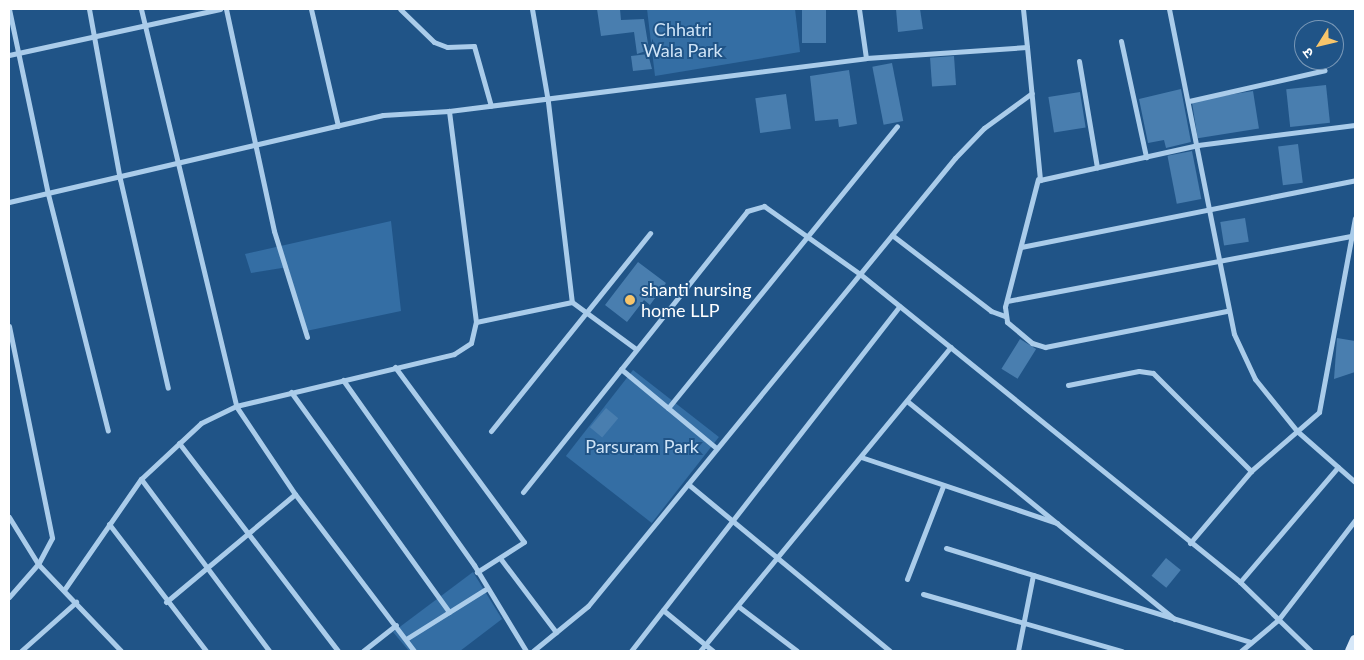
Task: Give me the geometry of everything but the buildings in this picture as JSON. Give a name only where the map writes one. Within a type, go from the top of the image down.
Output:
[{"type":"main road","points":[[1350,651],[1355,640]]},
{"type":"street","points":[[9,9],[48,194],[108,431]]},
{"type":"street","points":[[89,9],[120,176],[168,388]]},
{"type":"street","points":[[141,9],[179,160],[236,406],[295,494],[414,651]]},
{"type":"street","points":[[9,55],[94,34],[144,26],[220,9]]},
{"type":"street","points":[[226,9],[276,239],[307,337]]},
{"type":"street","points":[[311,9],[338,126]]},
{"type":"street","points":[[400,9],[434,42],[447,48],[474,46],[491,106]]},
{"type":"street","points":[[532,9],[548,102],[572,302],[636,348]]},
{"type":"street","points":[[858,9],[866,58]]},
{"type":"street","points":[[1023,9],[1032,93],[1038,179],[1005,316],[1011,327],[1045,347],[1226,311]]},
{"type":"street","points":[[1169,9],[1198,145],[1226,311],[1255,379],[1297,431],[1355,482]]},
{"type":"street","points":[[1122,42],[1146,157]]},
{"type":"street","points":[[9,202],[48,194],[179,160],[256,145],[383,115],[548,102],[866,58],[1027,47]]},
{"type":"street","points":[[1079,61],[1097,167]]},
{"type":"street","points":[[1189,101],[1325,70]]},
{"type":"street","points":[[533,651],[588,606],[688,484],[715,447],[969,143],[1032,93]]},
{"type":"street","points":[[64,590],[141,479],[201,423],[236,406],[462,350],[476,335],[450,111]]},
{"type":"street","points":[[1038,179],[1198,145],[1355,125]]},
{"type":"street","points":[[668,408],[807,232],[897,126]]},
{"type":"street","points":[[1021,246],[1355,180]]},
{"type":"street","points":[[523,492],[636,348],[752,207],[764,206],[807,232],[951,347],[1190,544],[1240,582],[1311,651]]},
{"type":"street","points":[[1190,544],[1250,471],[1319,412],[1354,235],[1355,218]]},
{"type":"street","points":[[492,431],[588,314],[650,233]]},
{"type":"street","points":[[892,235],[991,311],[1005,316]]},
{"type":"street","points":[[1008,302],[1354,235]]},
{"type":"street","points":[[476,322],[572,302]]},
{"type":"street","points":[[631,651],[900,306]]},
{"type":"street","points":[[9,326],[52,538],[38,564],[9,597]]},
{"type":"street","points":[[700,651],[779,558],[951,347]]},
{"type":"street","points":[[395,367],[524,542],[478,572]]},
{"type":"street","points":[[621,369],[715,447]]},
{"type":"street","points":[[1068,384],[1132,372],[1153,373],[1250,471]]},
{"type":"street","points":[[343,380],[478,572],[486,589],[526,651]]},
{"type":"street","points":[[291,392],[449,612]]},
{"type":"street","points":[[907,401],[1174,619]]},
{"type":"street","points":[[179,443],[338,651]]},
{"type":"street","points":[[861,457],[1060,524]]},
{"type":"street","points":[[1240,582],[1338,468]]},
{"type":"street","points":[[141,479],[205,570],[269,651]]},
{"type":"street","points":[[688,484],[890,651]]},
{"type":"street","points":[[907,579],[943,486]]},
{"type":"street","points":[[166,602],[249,535],[295,494]]},
{"type":"street","points":[[9,517],[38,564],[121,651]]},
{"type":"street","points":[[1241,651],[1278,620],[1355,520]]},
{"type":"street","points":[[109,524],[166,602],[206,651]]},
{"type":"street","points":[[946,548],[1251,642]]},
{"type":"street","points":[[500,558],[556,632]]},
{"type":"street","points":[[1018,651],[1033,575]]},
{"type":"street","points":[[406,639],[486,589]]},
{"type":"street","points":[[923,594],[1122,651]]},
{"type":"street","points":[[21,651],[76,602]]},
{"type":"street","points":[[738,606],[797,651]]},
{"type":"street","points":[[663,610],[713,651]]},
{"type":"street","points":[[363,651],[396,625]]},
{"type":"street","points":[[110,651],[117,646]]},
{"type":"green space","name":"Chhatri Wala Park","points":[[647,9],[795,9],[800,52],[655,76]]},
{"type":"green space","points":[[391,221],[401,311],[306,331],[288,267],[251,273],[245,254]]},
{"type":"green space","name":"Parsuram Park","points":[[633,370],[719,437],[652,523],[566,456]]},
{"type":"green space","points":[[473,572],[502,619],[460,651],[409,651],[393,632]]},
{"type":"place","name":"shanti nursing home LLP","points":[[630,300]]}]
